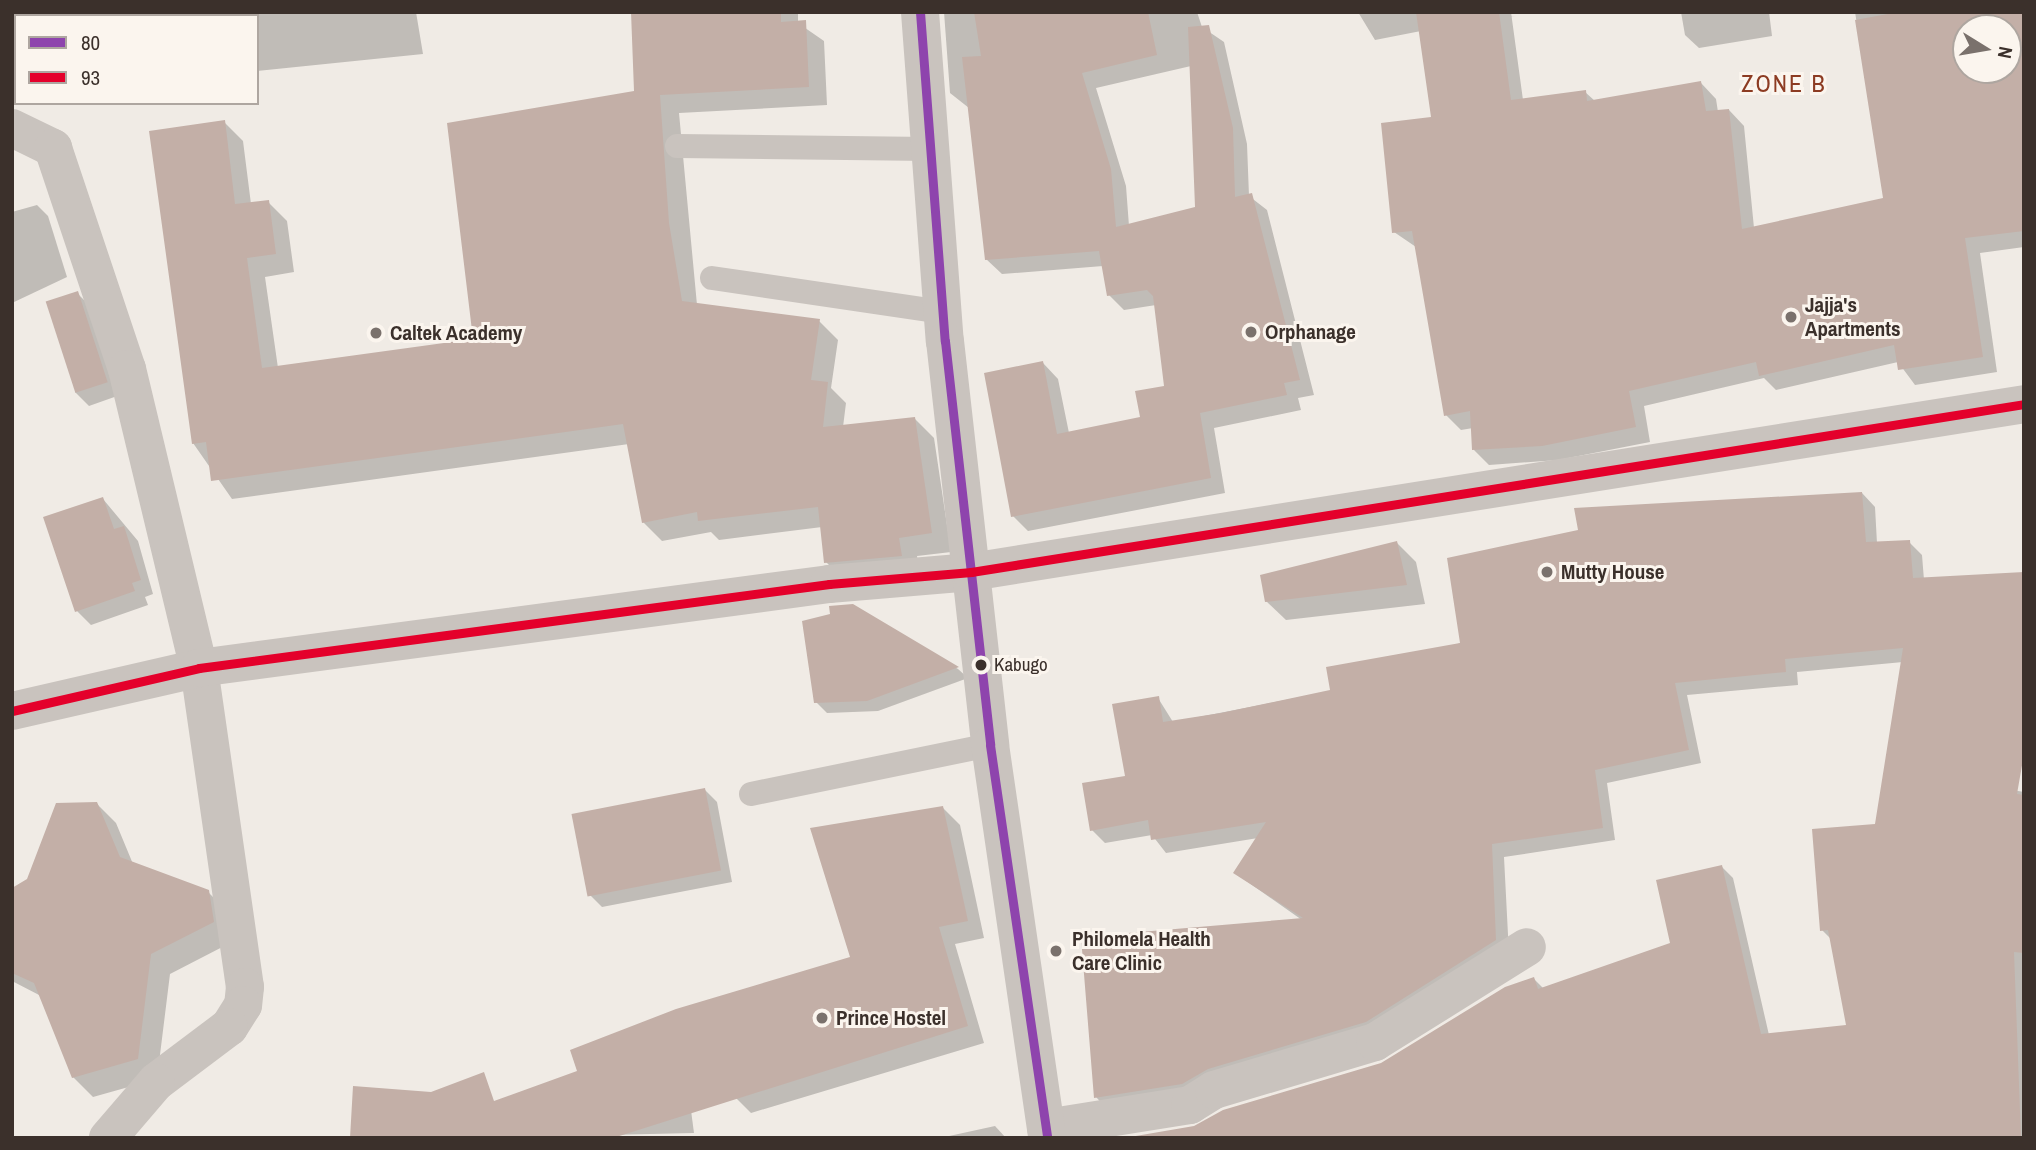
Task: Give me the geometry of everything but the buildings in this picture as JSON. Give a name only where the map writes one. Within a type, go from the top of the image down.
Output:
[{"type":"street","points":[[920,12],[942,312],[990,745],[1047,1133],[1190,1105],[1214,1090],[1374,1042],[1527,947]]},
{"type":"street","points":[[12,128],[53,148],[62,167],[127,369],[199,668],[243,1006],[229,1027],[156,1082],[108,1138]]},
{"type":"street","points":[[12,711],[199,668],[816,586],[971,572],[2024,404]]},
{"type":"lane","points":[[677,146],[930,149]]},
{"type":"lane","points":[[712,278],[942,312]]},
{"type":"lane","points":[[751,794],[990,745]]},
{"type":"transit line","name":"80","points":[[920,12],[945,341],[990,745],[1047,1138]]},
{"type":"transit line","name":"93","points":[[12,711],[199,668],[829,584],[971,572],[2024,404]]},
{"type":"place","name":"Jajja's Apartments","points":[[1791,317]]},
{"type":"place","name":"Orphanage","points":[[1251,332]]},
{"type":"place","name":"Caltek Academy","points":[[376,333]]},
{"type":"place","name":"Mutty House","points":[[1547,572]]},
{"type":"place","name":"Kabugo","points":[[981,665]]},
{"type":"place","name":"Philomela Health Care Clinic","points":[[1056,951]]},
{"type":"place","name":"Prince Hostel","points":[[822,1018]]},
{"type":"district","name":"ZONE B","points":[[1784,84]]}]
